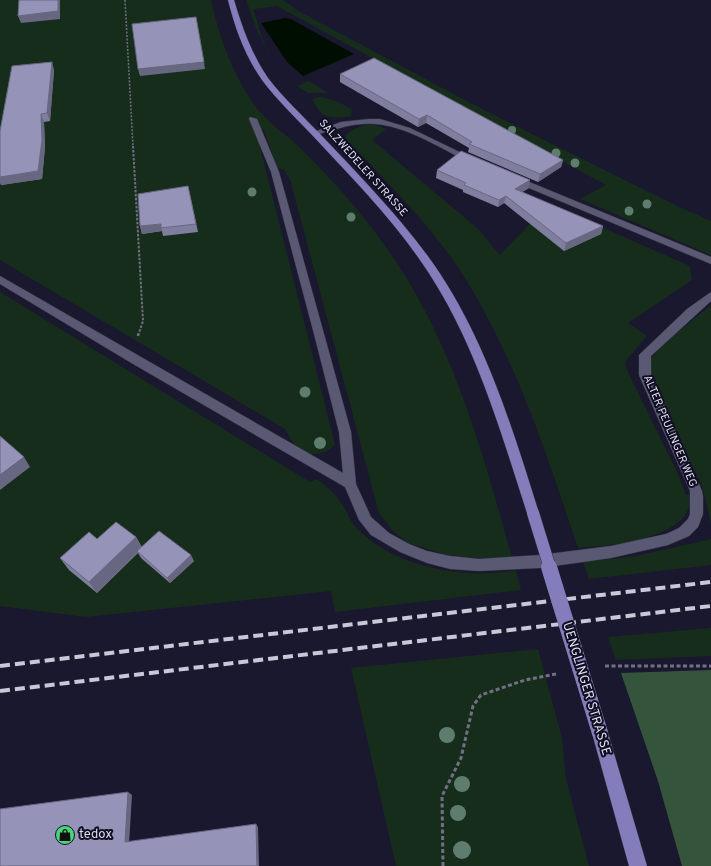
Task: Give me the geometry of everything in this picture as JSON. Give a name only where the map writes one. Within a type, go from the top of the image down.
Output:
[{"type":"main road","name":"SALZWEDELER STRASSE","points":[[230,0],[241,35],[254,63],[280,96],[382,205],[424,259],[442,286],[459,317],[490,385],[533,512]]},
{"type":"main road","name":"UENGLINGER STRASSE","points":[[533,512],[600,733],[638,866]]},
{"type":"street","name":"ALTER PEULINGER WEG","points":[[253,119],[276,172],[321,341],[345,432],[350,484],[362,513],[375,531],[411,551],[460,564],[502,564],[581,557],[648,545],[683,533],[692,525],[699,512],[696,491],[645,375],[645,355],[691,312],[711,296]]},
{"type":"street","points":[[315,133],[357,122],[382,122],[480,164]]},
{"type":"street","points":[[509,176],[711,261]]},
{"type":"street","points":[[0,279],[132,358],[350,484]]},
{"type":"path","points":[[125,0],[143,321],[132,358]]},
{"type":"path","points":[[601,666],[711,666]]},
{"type":"path","points":[[443,866],[442,796],[461,758],[474,706],[481,695],[525,680],[563,673]]},
{"type":"green space","points":[[0,0],[211,0],[218,28],[228,56],[240,82],[256,107],[315,163],[356,208],[393,257],[423,307],[455,376],[468,412],[512,558],[474,558],[444,554],[408,543],[393,531],[379,513],[290,179],[284,170],[277,168],[264,130],[260,129],[257,135],[335,445],[326,451],[315,454],[305,452],[294,443],[285,429],[0,260]]},
{"type":"green space","points":[[246,0],[283,0],[300,12],[476,106],[677,206],[711,221],[711,255],[580,199],[606,185],[277,6],[253,9],[262,38],[271,57],[258,33]]},
{"type":"green space","points":[[309,81],[328,93],[308,93],[297,86]]},
{"type":"green space","points":[[319,97],[344,105],[352,110],[351,116],[336,118],[324,115],[320,112],[312,99]]},
{"type":"green space","points":[[366,125],[376,125],[386,129],[372,140],[477,228],[500,255],[549,204],[690,266],[692,280],[628,323],[647,336],[625,362],[626,368],[679,476],[686,495],[691,495],[687,513],[673,526],[662,532],[634,541],[604,546],[578,548],[542,443],[516,376],[484,310],[465,278],[424,222],[345,138],[351,131]]},
{"type":"green space","points":[[0,292],[310,482],[316,479],[329,488],[339,500],[351,522],[365,536],[377,545],[405,560],[436,569],[467,573],[516,571],[521,590],[335,612],[331,591],[86,617],[0,606]]},
{"type":"green space","points":[[711,305],[711,523],[699,479],[659,402],[649,372],[649,363],[659,350],[677,333]]},
{"type":"green space","points":[[711,539],[711,565],[589,579],[583,562],[636,556]]},
{"type":"green space","points":[[711,628],[711,656],[616,660],[608,637]]},
{"type":"green space","points":[[538,649],[562,738],[566,779],[589,866],[396,866],[351,668]]},
{"type":"green space","points":[[711,670],[711,866],[682,866],[658,781],[621,673]]},
{"type":"shaded area","points":[[285,18],[291,19],[354,54],[303,76],[287,62],[261,23]]},
{"type":"building","points":[[19,0],[58,0],[58,11],[18,16]]},
{"type":"building","points":[[196,17],[204,62],[138,69],[132,24]]},
{"type":"building","points":[[374,58],[563,160],[540,174],[469,144],[472,142],[427,115],[419,119],[340,74]]},
{"type":"building","points":[[52,62],[47,113],[41,114],[42,140],[38,171],[0,177],[0,131],[12,66]]},
{"type":"building","points":[[461,151],[530,180],[515,189],[603,226],[566,243],[506,196],[499,200],[464,185],[466,183],[437,170]]},
{"type":"building","points":[[188,186],[196,224],[161,228],[161,224],[140,226],[138,194]]},
{"type":"building","points":[[0,436],[24,457],[0,475]]},
{"type":"building","points":[[116,522],[136,537],[89,582],[60,558],[89,532],[97,539]]},
{"type":"building","points":[[159,531],[191,555],[167,578],[137,551]]},
{"type":"building","name":"tedox","points":[[128,792],[125,842],[256,824],[257,866],[0,866],[0,809]]},
{"type":"railway","points":[[0,666],[711,582]]},
{"type":"railway","points":[[0,691],[711,606]]},
{"type":"place","name":"tedox","points":[[65,835]]}]
